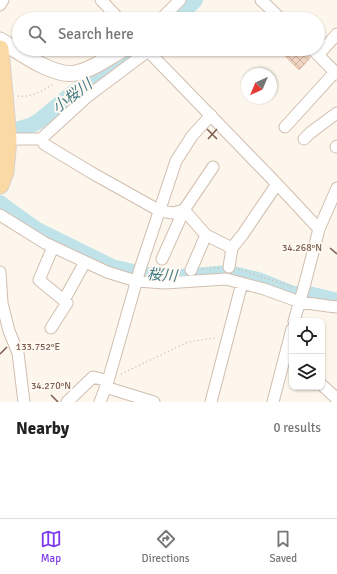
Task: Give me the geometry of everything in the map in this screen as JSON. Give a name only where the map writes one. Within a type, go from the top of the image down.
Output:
[{"type":"main road","points":[[0,49],[6,131],[5,172],[0,185]]},
{"type":"street","points":[[0,5],[3,0]]},
{"type":"street","points":[[168,12],[180,0]]},
{"type":"street","points":[[261,0],[274,12]]},
{"type":"street","points":[[104,1],[113,12]]},
{"type":"street","points":[[325,44],[337,34]]},
{"type":"street","points":[[0,40],[12,47]]},
{"type":"street","points":[[27,56],[47,68],[66,74],[87,69],[111,56]]},
{"type":"street","points":[[41,139],[88,96],[140,56]]},
{"type":"street","points":[[154,56],[319,229]]},
{"type":"street","points":[[285,126],[336,73],[319,56]]},
{"type":"street","points":[[304,139],[337,114]]},
{"type":"street","points":[[100,402],[107,384],[136,281],[176,161],[192,136],[211,115]]},
{"type":"street","points":[[6,131],[41,139],[44,144],[160,210],[173,213],[184,210]]},
{"type":"street","points":[[162,259],[184,210],[213,167]]},
{"type":"street","points":[[230,267],[232,248],[277,184]]},
{"type":"street","points":[[295,318],[304,290],[319,229],[337,188]]},
{"type":"street","points":[[184,210],[206,235],[232,248]]},
{"type":"street","points":[[0,215],[53,247],[107,272],[136,281],[165,283],[226,279],[264,289],[300,302],[337,307]]},
{"type":"street","points":[[191,270],[206,235]]},
{"type":"street","points":[[51,328],[67,303],[39,280],[53,247]]},
{"type":"street","points":[[64,300],[85,262]]},
{"type":"street","points":[[0,272],[2,303],[9,331],[18,353],[24,402]]},
{"type":"street","points":[[211,402],[242,283]]},
{"type":"street","points":[[274,402],[288,360]]},
{"type":"street","points":[[67,402],[93,377],[154,402]]},
{"type":"street","points":[[325,388],[337,399]]},
{"type":"path","points":[[15,96],[23,97],[36,94],[55,83]]},
{"type":"path","points":[[107,384],[188,342],[213,338],[227,339]]},
{"type":"building","points":[[285,56],[308,56],[310,58],[299,70]]},
{"type":"waterway","name":"小桜川","points":[[183,12],[195,0]]},
{"type":"waterway","name":"小桜川","points":[[0,134],[30,126],[39,121],[73,93],[129,56]]},
{"type":"waterway","name":"桜川","points":[[0,203],[37,230],[112,267],[145,275],[180,277],[229,273],[258,280],[293,294],[309,294],[337,301]]}]
